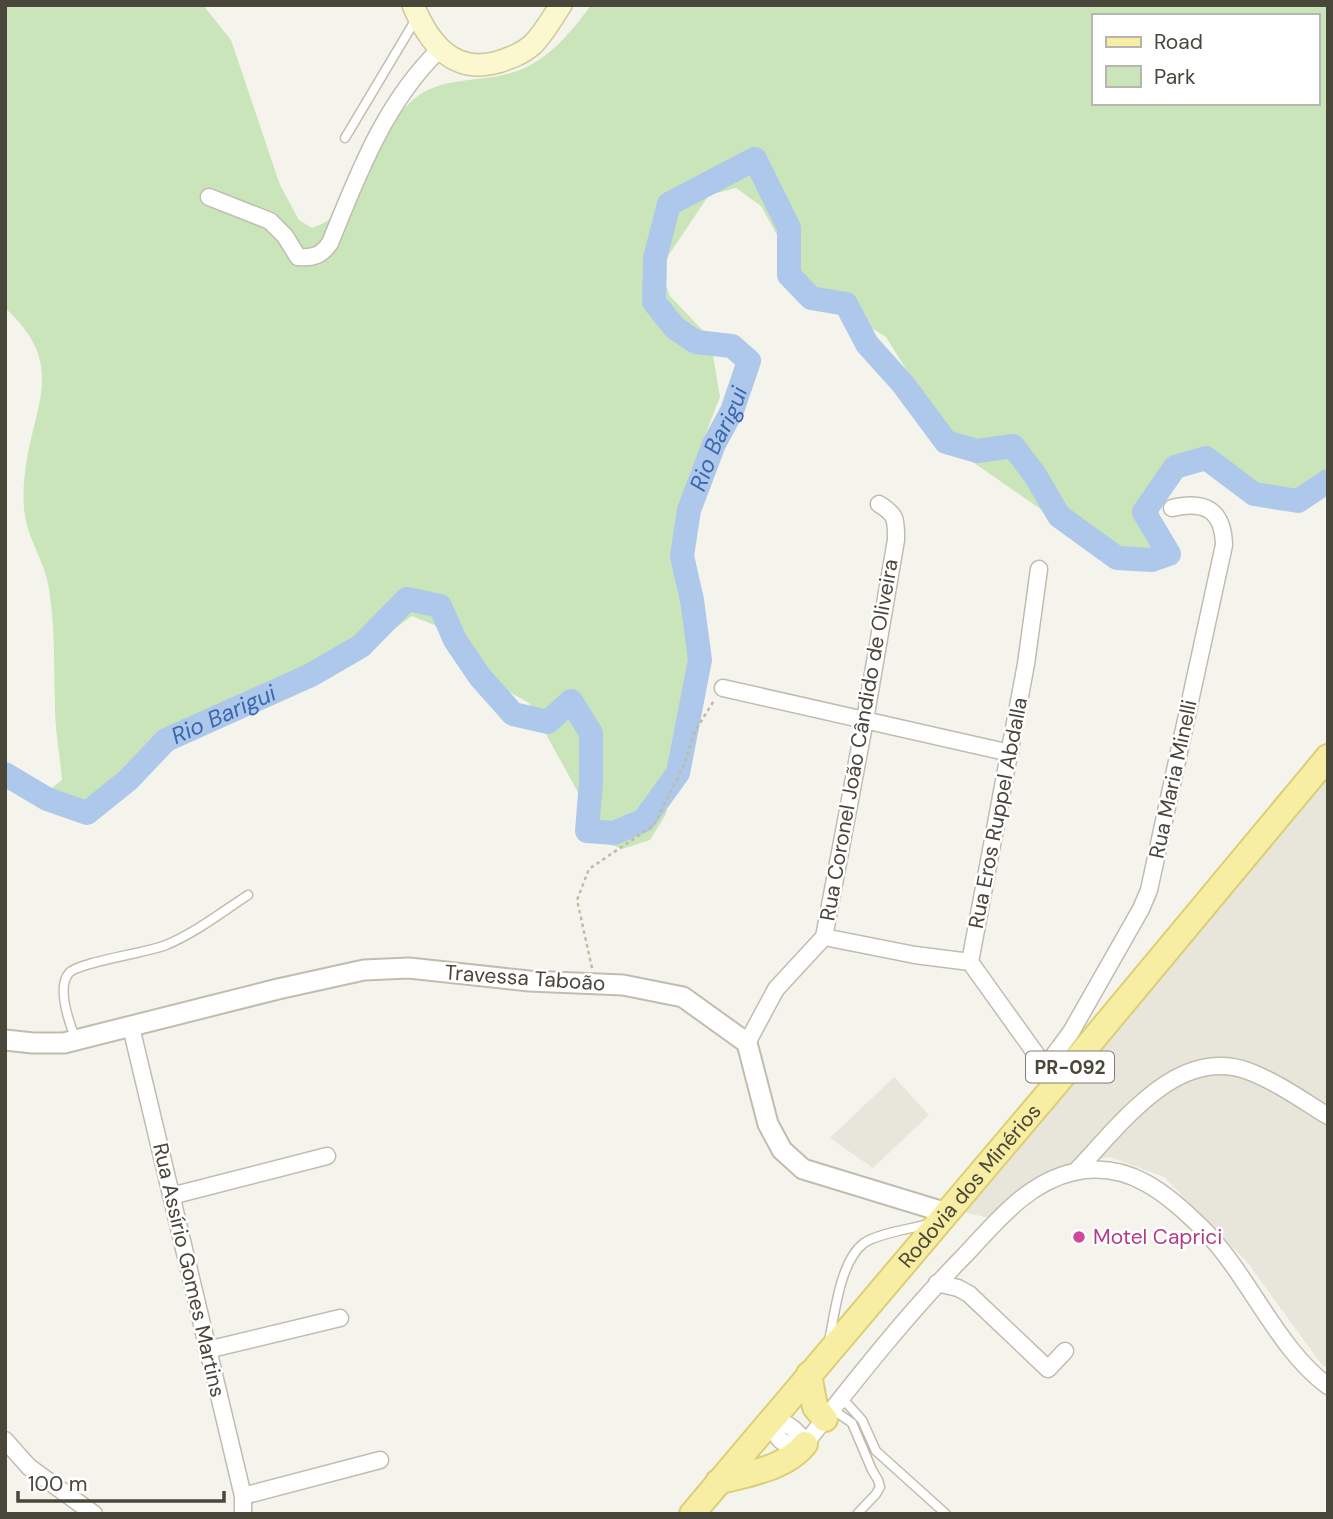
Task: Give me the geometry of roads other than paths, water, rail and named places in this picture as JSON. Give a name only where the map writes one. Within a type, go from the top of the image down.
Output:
[{"type":"main road","points":[[415,11],[440,49],[462,65],[487,65],[512,58],[532,45],[561,5]]},
{"type":"main road","name":"Rodovia dos Minérios","points":[[692,1514],[944,1217],[1051,1075],[1328,757]]},
{"type":"main road","points":[[809,1374],[815,1407],[833,1408]]},
{"type":"main road","points":[[719,1482],[781,1464],[805,1444]]},
{"type":"street","points":[[209,197],[270,221],[285,236],[298,257],[312,258],[323,253],[330,243],[359,172],[395,103],[417,71],[440,49]]},
{"type":"street","name":"Rua Coronel João Cândido de Oliveira","points":[[747,1043],[776,989],[824,937],[896,540],[896,521],[892,511],[879,504]]},
{"type":"street","name":"Rua Maria Minelli","points":[[1051,1075],[1071,1032],[1141,909],[1149,890],[1224,545],[1223,526],[1215,514],[1201,506],[1188,504],[1172,508]]},
{"type":"street","name":"Rua Eros Ruppel Abdalla","points":[[970,962],[1026,664],[1038,569]]},
{"type":"street","points":[[723,688],[1010,753]]},
{"type":"street","points":[[824,937],[915,955],[970,962],[1051,1075]]},
{"type":"street","name":"Travessa Taboão","points":[[5,1040],[64,1043],[364,970],[408,968],[529,981],[623,985],[683,997],[747,1043]]},
{"type":"street","name":"Rua Assírio Gomes Martins","points":[[131,1027],[243,1496],[243,1514]]},
{"type":"street","points":[[747,1043],[768,1124],[782,1150],[803,1168],[944,1217]]},
{"type":"street","points":[[1075,1172],[1158,1089],[1175,1077],[1208,1065],[1246,1070],[1328,1116]]},
{"type":"street","points":[[171,1196],[327,1156]]},
{"type":"street","points":[[771,1419],[775,1435],[783,1443],[805,1444],[902,1321],[1024,1196],[1042,1184],[1075,1172],[1094,1170],[1129,1176],[1159,1189],[1174,1201],[1230,1260],[1303,1364],[1328,1386]]},
{"type":"street","points":[[937,1283],[969,1294],[1048,1369],[1065,1351]]},
{"type":"street","points":[[207,1350],[340,1318]]},
{"type":"street","points":[[5,1440],[29,1467],[94,1514]]},
{"type":"street","points":[[243,1496],[380,1460]]},
{"type":"lane","points":[[345,138],[415,11]]},
{"type":"lane","points":[[76,1040],[64,998],[69,972],[82,965],[166,945],[248,895]]},
{"type":"lane","points":[[826,1354],[844,1273],[852,1258],[865,1243],[944,1217]]},
{"type":"lane","points":[[833,1408],[852,1423],[880,1487],[857,1514]]},
{"type":"lane","points":[[833,1408],[862,1420],[876,1451],[946,1514]]},
{"type":"waterway","name":"Rio Barigui","points":[[5,774],[47,799],[87,813],[128,780],[166,740],[311,675],[361,646],[407,599],[440,606],[455,640],[480,677],[513,714],[548,722],[571,701],[591,733],[587,831],[614,833],[644,820],[678,773],[700,660],[692,600],[682,556],[689,510],[714,444],[732,411],[749,361],[732,346],[696,342],[675,328],[654,302],[655,258],[669,204],[755,159],[789,228],[789,275],[811,298],[846,304],[867,344],[903,384],[946,442],[977,451],[1013,446],[1035,475],[1059,516],[1117,558],[1152,560],[1169,554],[1144,512],[1175,467],[1206,458],[1254,494],[1298,501],[1328,481]]},
{"type":"place","name":"Motel Caprici","points":[[1079,1237]]}]
